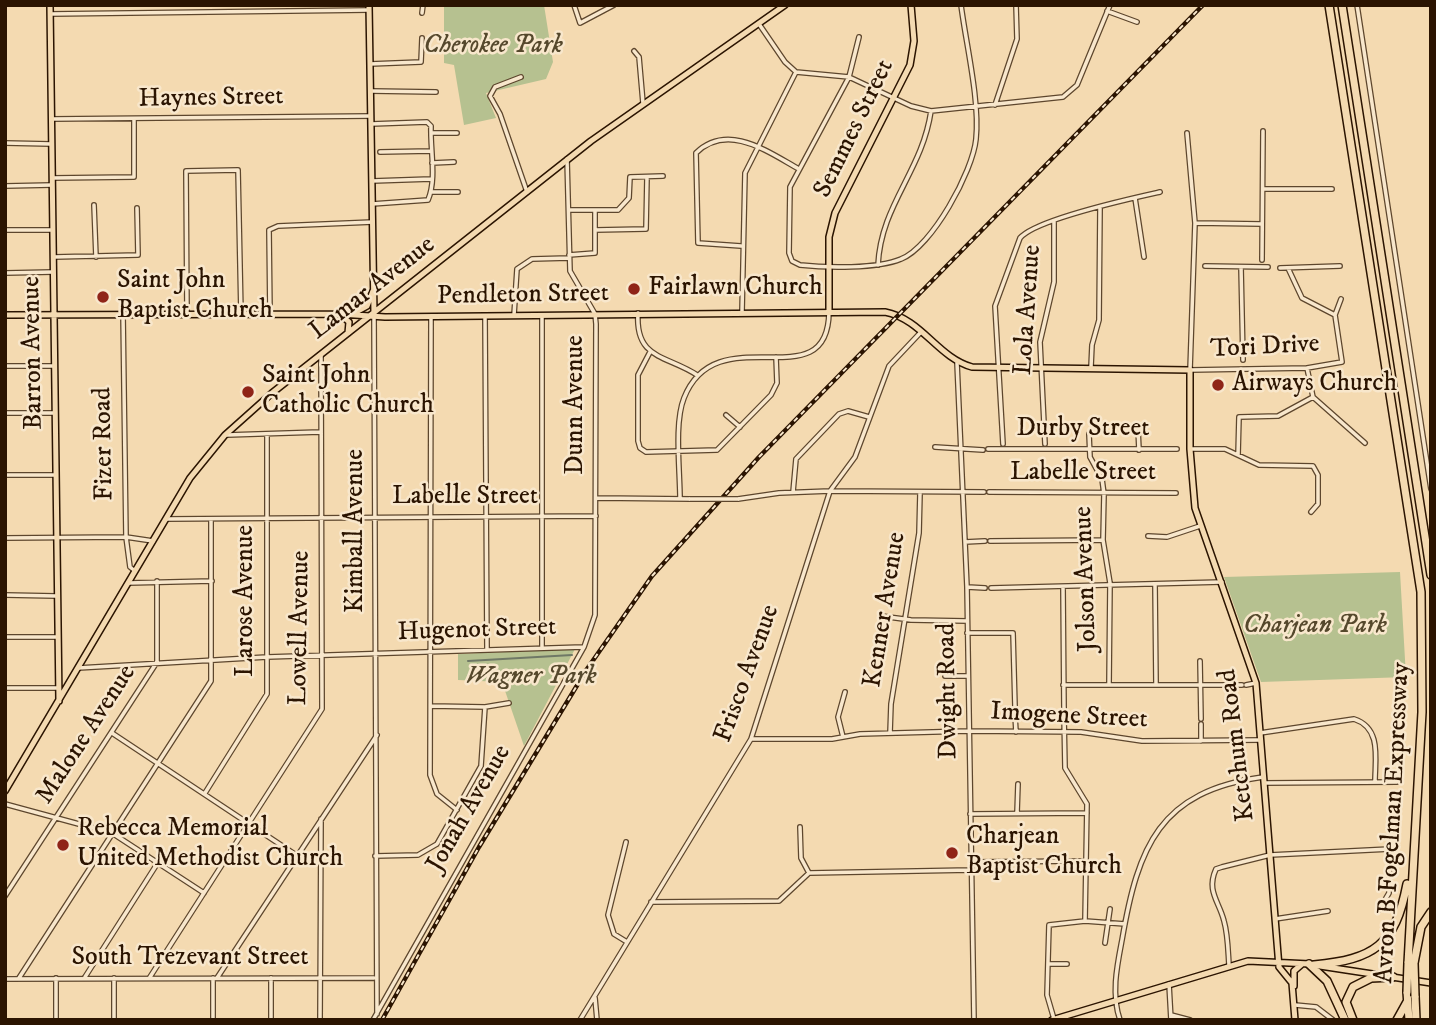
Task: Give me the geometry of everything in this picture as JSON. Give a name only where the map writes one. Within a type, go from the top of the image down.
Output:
[{"type":"highway","name":"Avron B Fogelman Expressway","points":[[1329,5],[1422,592],[1422,712],[1412,867],[1409,1020]]},
{"type":"highway","points":[[1342,5],[1431,575]]},
{"type":"highway","points":[[1309,964],[1351,961],[1378,945],[1398,919],[1412,867]]},
{"type":"highway","points":[[1411,963],[1421,927],[1431,912]]},
{"type":"highway","points":[[1309,964],[1327,981],[1345,1020]]},
{"type":"highway","points":[[1353,1020],[1346,1002],[1353,987],[1371,978],[1393,978]]},
{"type":"highway","points":[[1411,994],[1416,1020]]},
{"type":"highway","points":[[1396,1020],[1408,1002]]},
{"type":"main road","name":"Barron Avenue","points":[[50,5],[59,701]]},
{"type":"main road","name":"Lamar Avenue","points":[[5,791],[194,473],[225,435],[321,354],[567,159],[785,5]]},
{"type":"main road","name":"Semmes Street","points":[[829,312],[829,237],[835,213],[910,65],[914,41],[911,5]]},
{"type":"main road","name":"Kimball Avenue","points":[[369,7],[374,314]]},
{"type":"main road","points":[[351,314],[364,309],[374,288]]},
{"type":"main road","points":[[340,314],[349,322],[348,333]]},
{"type":"main road","name":"Pendleton Street","points":[[5,315],[895,314],[910,320],[957,363]]},
{"type":"main road","points":[[957,363],[980,368],[1190,370]]},
{"type":"main road","name":"Ketchum Road","points":[[1190,370],[1192,492],[1256,683],[1279,967],[1294,989],[1295,1020]]},
{"type":"main road","points":[[1053,1019],[1250,960],[1309,964],[1431,983]]},
{"type":"main road","points":[[1294,989],[1294,971],[1309,964]]},
{"type":"street","points":[[422,5],[422,13]]},
{"type":"street","points":[[574,5],[580,23],[614,6]]},
{"type":"street","points":[[859,37],[849,77],[799,169],[788,200],[789,253],[792,261],[800,265],[878,265],[904,258],[940,222],[952,205],[976,140],[961,5]]},
{"type":"street","points":[[995,105],[1017,39],[1016,5]]},
{"type":"street","points":[[759,24],[785,62],[796,72],[849,77],[931,111],[1050,99],[1071,93],[1077,85],[1110,5]]},
{"type":"street","points":[[1357,5],[1431,489]]},
{"type":"street","points":[[50,14],[369,7]]},
{"type":"street","points":[[1107,11],[1137,22]]},
{"type":"street","points":[[370,64],[421,62],[422,38]]},
{"type":"street","points":[[634,51],[639,57],[643,103]]},
{"type":"street","points":[[742,313],[742,187],[745,173],[796,72]]},
{"type":"street","points":[[521,77],[495,87],[490,96],[500,114],[527,192]]},
{"type":"street","points":[[371,91],[436,92]]},
{"type":"street","points":[[878,265],[880,239],[886,219],[921,154],[931,111]]},
{"type":"street","name":"Haynes Street","points":[[52,119],[371,116]]},
{"type":"street","points":[[5,186],[134,177],[134,120]]},
{"type":"street","points":[[371,124],[427,122],[431,126],[432,151],[432,192],[428,200],[372,204]]},
{"type":"street","points":[[1262,260],[1263,131]]},
{"type":"street","points":[[431,133],[457,133]]},
{"type":"street","name":"Ketchum Road","points":[[1187,133],[1195,223],[1190,370]]},
{"type":"street","points":[[741,247],[698,243],[696,153],[703,146],[738,139],[757,146],[799,169]]},
{"type":"street","points":[[5,143],[51,144]]},
{"type":"street","points":[[380,152],[432,151]]},
{"type":"street","name":"Dunn Avenue","points":[[567,159],[569,257],[576,284],[595,314],[595,615]]},
{"type":"street","points":[[432,163],[454,162]]},
{"type":"street","points":[[187,316],[186,171],[238,170],[241,316]]},
{"type":"street","points":[[595,230],[647,227],[647,176]]},
{"type":"street","points":[[568,210],[622,207],[630,194],[630,177],[663,176]]},
{"type":"street","points":[[372,181],[431,179]]},
{"type":"street","points":[[1263,189],[1332,189]]},
{"type":"street","points":[[432,192],[458,192]]},
{"type":"street","points":[[1003,444],[998,294],[1017,243],[1032,229],[1054,221],[1160,192]]},
{"type":"street","points":[[1135,198],[1144,257]]},
{"type":"street","points":[[94,205],[96,257]]},
{"type":"street","points":[[53,257],[138,255],[137,208]]},
{"type":"street","points":[[1091,367],[1092,345],[1099,320],[1100,208]]},
{"type":"street","points":[[514,315],[517,269],[532,259],[595,253],[595,210]]},
{"type":"street","name":"Lola Avenue","points":[[1045,444],[1040,368],[1043,325],[1054,282],[1054,221]]},
{"type":"street","points":[[270,315],[269,230],[294,225],[373,222]]},
{"type":"street","points":[[1195,223],[1262,223]]},
{"type":"street","points":[[5,230],[52,230]]},
{"type":"street","points":[[1205,266],[1268,267]]},
{"type":"street","points":[[1280,268],[1339,266]]},
{"type":"street","points":[[1241,267],[1242,360]]},
{"type":"street","points":[[1288,268],[1302,298],[1335,315],[1341,299]]},
{"type":"street","points":[[5,273],[53,272]]},
{"type":"street","points":[[680,499],[680,413],[684,397],[698,375],[722,360],[797,357],[813,353],[822,344],[829,330],[829,312]]},
{"type":"street","name":"Fizer Road","points":[[123,313],[126,537],[130,567],[135,571]]},
{"type":"street","points":[[638,313],[639,334],[650,352],[698,375]]},
{"type":"street","name":"Kimball Avenue","points":[[374,314],[377,517],[377,1014]]},
{"type":"street","points":[[541,648],[542,315]]},
{"type":"street","name":"Tori Drive","points":[[1190,370],[1307,368],[1342,362],[1335,315]]},
{"type":"street","points":[[431,316],[432,785],[441,799],[457,810]]},
{"type":"street","points":[[485,316],[486,650]]},
{"type":"street","name":"Frisco Avenue","points":[[580,1020],[751,739],[830,491],[855,457],[890,366],[922,331]]},
{"type":"street","points":[[650,352],[638,375],[640,448],[646,452],[717,450],[771,395],[777,383],[776,356]]},
{"type":"street","name":"Lowell Avenue","points":[[150,978],[319,719],[322,709],[321,354]]},
{"type":"street","name":"Dwight Road","points":[[957,363],[967,587],[974,1020]]},
{"type":"street","points":[[5,366],[54,366]]},
{"type":"street","points":[[1307,368],[1314,397],[1364,443]]},
{"type":"street","points":[[1237,455],[1239,417],[1278,416],[1314,397]]},
{"type":"street","points":[[793,492],[796,459],[839,414],[848,411],[869,417]]},
{"type":"street","points":[[5,413],[54,413]]},
{"type":"street","points":[[726,415],[740,428]]},
{"type":"street","points":[[1138,429],[1139,450]]},
{"type":"street","points":[[225,435],[320,432]]},
{"type":"street","name":"Larose Avenue","points":[[205,793],[263,705],[267,694],[267,433]]},
{"type":"street","name":"Jolson Avenue","points":[[1089,434],[1093,464],[1102,479],[1104,494],[1103,540],[1110,583],[1110,684]]},
{"type":"street","name":"Durby Street","points":[[935,447],[962,450],[1177,449]]},
{"type":"street","points":[[1190,449],[1225,449],[1259,465],[1313,466],[1318,475],[1318,504],[1311,512]]},
{"type":"street","points":[[5,475],[55,475]]},
{"type":"street","name":"Labelle Street","points":[[597,498],[738,499],[793,492],[830,491],[984,492]]},
{"type":"street","name":"Labelle Street","points":[[989,492],[1176,493]]},
{"type":"street","name":"Kenner Avenue","points":[[890,733],[891,704],[919,533],[920,493]]},
{"type":"street","name":"Labelle Street","points":[[166,519],[597,516]]},
{"type":"street","points":[[19,978],[211,681],[211,520]]},
{"type":"street","points":[[1148,536],[1167,537],[1202,526]]},
{"type":"street","points":[[5,538],[126,537],[153,541]]},
{"type":"street","points":[[965,542],[1103,540]]},
{"type":"street","name":"Malone Avenue","points":[[5,896],[157,662],[157,581]]},
{"type":"street","points":[[128,583],[212,581]]},
{"type":"street","points":[[991,587],[1222,582]]},
{"type":"street","points":[[1155,583],[1156,684]]},
{"type":"street","points":[[967,587],[985,588]]},
{"type":"street","points":[[1063,587],[1065,768],[1087,804],[1084,921]]},
{"type":"street","points":[[5,594],[56,596]]},
{"type":"street","name":"Jonah Avenue","points":[[373,1020],[584,647],[595,615]]},
{"type":"street","points":[[881,616],[905,620],[967,621]]},
{"type":"street","points":[[967,633],[1013,633],[1015,708]]},
{"type":"street","points":[[5,637],[58,636]]},
{"type":"street","name":"Hugenot Street","points":[[78,667],[212,659],[584,647]]},
{"type":"street","points":[[1200,661],[1201,741]]},
{"type":"street","points":[[945,676],[967,676]]},
{"type":"street","points":[[1063,685],[1256,683]]},
{"type":"street","points":[[5,688],[58,688]]},
{"type":"street","points":[[843,737],[838,717],[845,692]]},
{"type":"street","points":[[431,706],[485,707],[509,703]]},
{"type":"street","points":[[375,856],[413,856],[428,852],[440,840],[482,761],[485,707]]},
{"type":"street","points":[[1016,715],[1016,732]]},
{"type":"street","name":"Imogene Street","points":[[751,739],[969,731],[1064,732],[1135,741],[1201,741],[1260,737],[1354,719],[1364,722],[1375,740],[1375,782]]},
{"type":"street","points":[[112,733],[296,855]]},
{"type":"street","points":[[213,1020],[215,978],[377,734]]},
{"type":"street","points":[[1120,1020],[1114,1000],[1133,877],[1162,822],[1211,790],[1263,780],[1397,782]]},
{"type":"street","points":[[1017,813],[1018,784]]},
{"type":"street","points":[[5,804],[112,833],[204,893]]},
{"type":"street","points":[[970,814],[1087,813]]},
{"type":"street","points":[[320,1020],[321,816]]},
{"type":"street","points":[[800,827],[801,858],[809,873]]},
{"type":"street","points":[[626,842],[608,915],[614,934],[626,942]]},
{"type":"street","points":[[1229,965],[1224,918],[1212,896],[1212,878],[1216,869],[1270,855],[1390,849],[1389,893],[1379,910]]},
{"type":"street","points":[[971,862],[1086,861]]},
{"type":"street","points":[[85,977],[157,864]]},
{"type":"street","points":[[650,902],[779,901],[809,873],[971,870]]},
{"type":"street","points":[[1105,943],[1110,909]]},
{"type":"street","points":[[1275,919],[1328,911]]},
{"type":"street","points":[[1053,1019],[1047,995],[1049,925],[1084,921],[1125,924]]},
{"type":"street","points":[[1049,964],[1067,964]]},
{"type":"street","points":[[56,978],[56,1020]]},
{"type":"street","points":[[114,978],[114,1020]]},
{"type":"street","points":[[271,978],[271,1020]]},
{"type":"street","name":"South Trezevant Street","points":[[5,979],[375,978]]},
{"type":"street","points":[[1169,984],[1171,1017],[1190,1020]]},
{"type":"street","points":[[594,995],[597,1020]]},
{"type":"street","points":[[1295,1005],[1316,1007],[1334,1020]]},
{"type":"green space","name":"Cherokee Park","points":[[444,5],[544,5],[553,62],[546,79],[486,93],[496,118],[464,125],[454,65],[444,63]]},
{"type":"green space","name":"Charjean Park","points":[[1400,572],[1406,677],[1261,682],[1224,577]]},
{"type":"green space","name":"Wagner Park","points":[[575,649],[524,746],[502,682],[458,680],[458,654]]},
{"type":"waterway","points":[[468,661],[572,655]]},
{"type":"railway","points":[[382,1020],[479,847],[587,669],[652,576],[759,457],[1203,5]]},
{"type":"place","name":"Fairlawn Church","points":[[634,289]]},
{"type":"place","name":"Saint John Baptist Church","points":[[103,297]]},
{"type":"place","name":"Airways Church","points":[[1218,385]]},
{"type":"place","name":"Saint John Catholic Church","points":[[248,392]]},
{"type":"place","name":"Rebecca Memorial United Methodist Church","points":[[63,845]]},
{"type":"place","name":"Charjean Baptist Church","points":[[952,853]]}]
